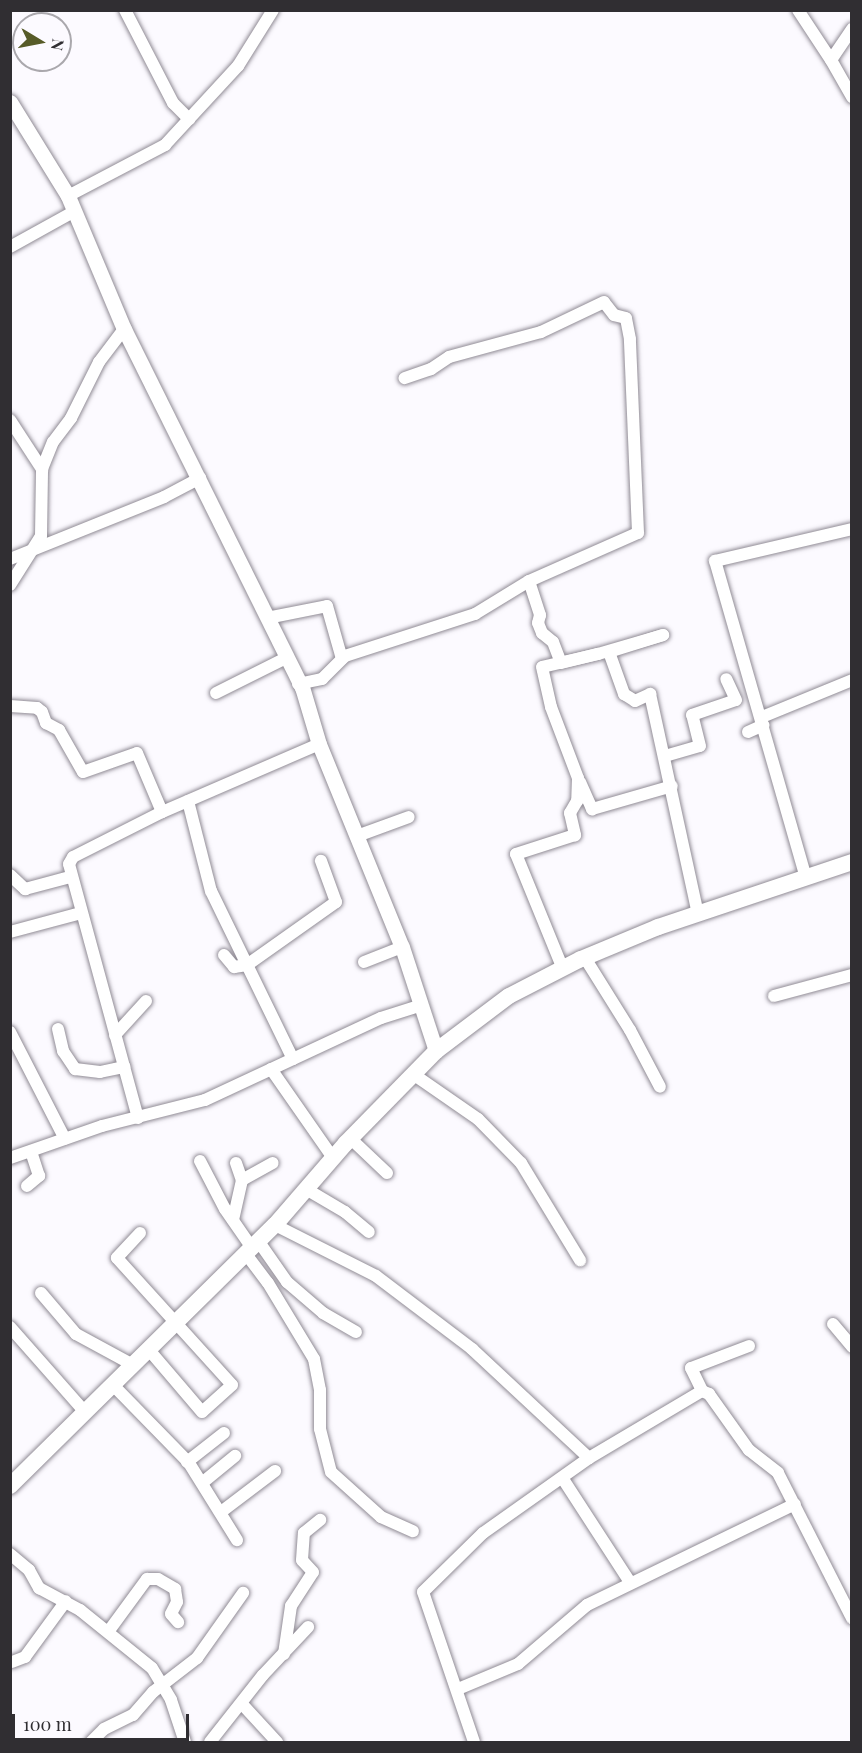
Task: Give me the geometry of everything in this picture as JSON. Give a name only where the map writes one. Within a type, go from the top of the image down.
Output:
[{"type":"main road","points":[[10,1486],[275,1226],[350,1138],[436,1051],[509,996],[585,958],[698,915],[852,861]]},
{"type":"street","points":[[125,10],[172,103],[189,119]]},
{"type":"street","points":[[68,196],[165,145],[238,66],[273,10]]},
{"type":"street","points":[[798,10],[852,97]]},
{"type":"street","points":[[831,60],[852,29]]},
{"type":"street","points":[[10,102],[68,196],[123,329],[200,478],[298,684],[402,947],[436,1051]]},
{"type":"street","points":[[10,247],[75,211]]},
{"type":"street","points":[[298,684],[322,679],[342,659],[475,614],[529,581],[638,533],[626,318],[614,315],[604,302],[541,332],[449,357],[431,369],[405,378]]},
{"type":"street","points":[[10,585],[41,536],[42,469],[99,362],[123,329]]},
{"type":"street","points":[[10,420],[42,469]]},
{"type":"street","points":[[10,559],[33,548],[115,518],[200,478]]},
{"type":"street","points":[[806,878],[716,561],[852,528]]},
{"type":"street","points":[[529,581],[540,615],[538,623],[542,633],[553,642],[561,663],[663,635],[609,652],[624,694],[635,701],[650,694],[672,786],[698,915]]},
{"type":"street","points":[[267,618],[327,606],[342,659]]},
{"type":"street","points":[[598,654],[542,667],[551,707],[592,809],[672,786]]},
{"type":"street","points":[[216,693],[286,658]]},
{"type":"street","points":[[665,756],[700,746],[692,715],[736,700],[726,679]]},
{"type":"street","points":[[748,732],[763,721],[852,680]]},
{"type":"street","points":[[10,706],[37,708],[42,712],[46,723],[59,730],[83,772],[137,753],[162,812]]},
{"type":"street","points":[[138,1118],[70,877],[72,857],[162,812],[320,744]]},
{"type":"street","points":[[563,969],[516,854],[574,835],[570,813],[577,801],[578,778]]},
{"type":"street","points":[[188,801],[211,891],[293,1059]]},
{"type":"street","points":[[357,836],[409,818]]},
{"type":"street","points":[[224,955],[234,967],[247,965],[336,902],[321,861]]},
{"type":"street","points":[[10,875],[25,889],[70,877]]},
{"type":"street","points":[[10,932],[81,913]]},
{"type":"street","points":[[364,962],[402,947]]},
{"type":"street","points":[[585,958],[630,1030],[660,1087]]},
{"type":"street","points":[[774,996],[852,975]]},
{"type":"street","points":[[115,1035],[146,1001]]},
{"type":"street","points":[[10,1158],[65,1139],[205,1100],[381,1018],[422,1005]]},
{"type":"street","points":[[58,1029],[63,1051],[75,1069],[100,1072],[124,1067]]},
{"type":"street","points":[[10,1032],[65,1139]]},
{"type":"street","points":[[271,1069],[333,1158]]},
{"type":"street","points":[[413,1074],[478,1119],[521,1163],[580,1260]]},
{"type":"street","points":[[350,1138],[387,1173]]},
{"type":"street","points":[[27,1186],[39,1176],[31,1150]]},
{"type":"street","points":[[200,1161],[314,1359],[320,1390],[320,1429],[331,1472],[373,1511],[413,1531]]},
{"type":"street","points":[[233,1220],[242,1180],[236,1163]]},
{"type":"street","points":[[242,1180],[273,1163]]},
{"type":"street","points":[[306,1189],[345,1212],[369,1232]]},
{"type":"street","points":[[275,1226],[376,1276],[472,1349],[589,1458]]},
{"type":"street","points":[[140,1233],[117,1258],[232,1385],[212,1406],[202,1412],[149,1350]]},
{"type":"street","points":[[252,1248],[323,1313],[356,1332]]},
{"type":"street","points":[[41,1293],[76,1334],[133,1365]]},
{"type":"street","points":[[833,1324],[852,1347]]},
{"type":"street","points":[[10,1327],[85,1412]]},
{"type":"street","points":[[749,1346],[691,1368],[702,1391],[709,1394],[749,1450],[777,1473],[852,1618]]},
{"type":"street","points":[[113,1385],[187,1462],[237,1540]]},
{"type":"street","points":[[474,1743],[458,1689],[423,1592],[483,1533],[563,1479],[589,1458],[702,1391]]},
{"type":"street","points":[[187,1462],[224,1433]]},
{"type":"street","points":[[202,1483],[235,1456]]},
{"type":"street","points":[[221,1512],[275,1471]]},
{"type":"street","points":[[563,1479],[630,1582]]},
{"type":"street","points":[[458,1689],[518,1664],[587,1605],[630,1582],[795,1504]]},
{"type":"street","points":[[284,1654],[291,1606],[313,1572],[302,1560],[304,1533],[320,1520]]},
{"type":"street","points":[[10,1554],[29,1570],[39,1588],[66,1601],[152,1668],[162,1685],[185,1743]]},
{"type":"street","points":[[108,1632],[147,1579],[158,1579],[174,1589],[177,1602],[171,1614],[178,1622]]},
{"type":"street","points":[[91,1743],[104,1729],[133,1715],[162,1685],[197,1658],[243,1593]]},
{"type":"street","points":[[12,1662],[25,1658],[66,1601]]},
{"type":"street","points":[[210,1743],[308,1627]]},
{"type":"street","points":[[242,1704],[277,1743]]}]
